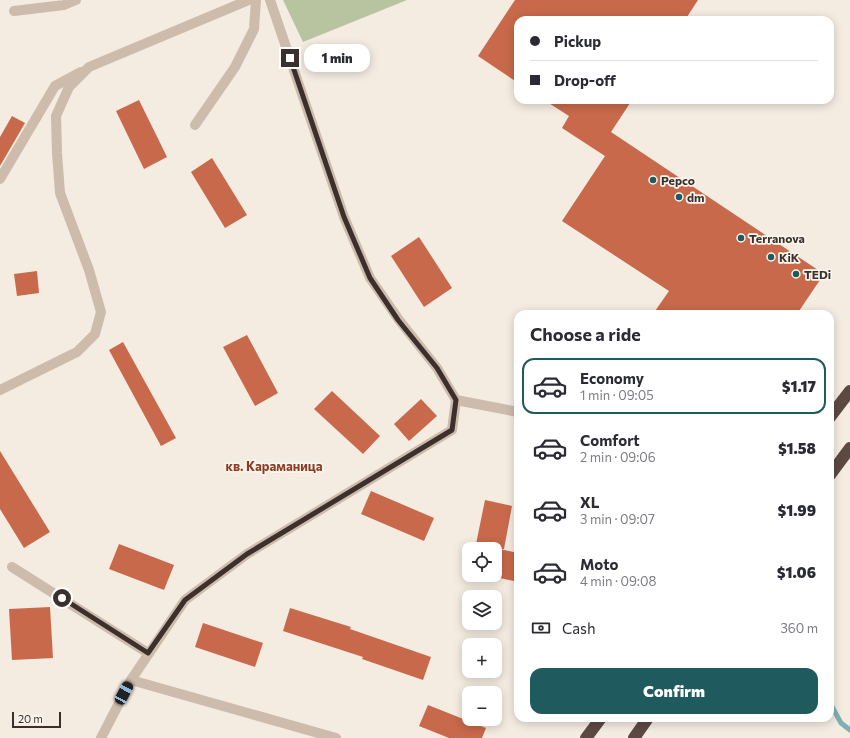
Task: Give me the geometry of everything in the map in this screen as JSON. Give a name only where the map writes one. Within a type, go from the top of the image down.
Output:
[{"type":"highway","points":[[834,412],[850,391]]},
{"type":"highway","points":[[834,470],[850,448]]},
{"type":"highway","points":[[586,738],[598,722]]},
{"type":"highway","points":[[634,738],[645,722]]},
{"type":"street","points":[[14,11],[64,5],[76,0]]},
{"type":"street","points":[[0,179],[55,86],[90,67],[249,0]]},
{"type":"street","points":[[195,125],[235,67],[254,28],[256,0]]},
{"type":"street","points":[[101,738],[131,680],[185,600],[247,554],[452,430],[456,400],[437,368],[398,320],[370,278],[344,217],[270,0]]},
{"type":"street","points":[[0,390],[77,352],[95,334],[100,312],[89,270],[60,194],[56,154],[56,116],[69,87],[90,67]]},
{"type":"street","points":[[456,400],[514,411]]},
{"type":"street","points":[[12,567],[148,653]]},
{"type":"street","points":[[131,680],[336,738]]},
{"type":"green space","points":[[283,0],[407,0],[303,42]]},
{"type":"building","points":[[515,0],[698,0],[688,16],[514,16],[514,80],[478,56]]},
{"type":"building","points":[[139,100],[167,157],[144,169],[116,111]]},
{"type":"building","points":[[550,104],[629,104],[611,132],[824,274],[800,310],[656,310],[669,291],[562,221],[605,156],[562,128],[569,116]]},
{"type":"building","points":[[12,116],[25,123],[0,166],[0,137]]},
{"type":"building","points":[[212,158],[247,215],[225,228],[191,172]]},
{"type":"building","points":[[419,237],[452,288],[424,307],[391,256]]},
{"type":"building","points":[[37,271],[39,293],[17,296],[14,274]]},
{"type":"building","points":[[247,335],[278,393],[255,406],[223,347]]},
{"type":"building","points":[[123,342],[176,438],[161,446],[109,350]]},
{"type":"building","points":[[332,391],[380,436],[363,454],[314,409]]},
{"type":"building","points":[[421,399],[437,416],[409,441],[394,424]]},
{"type":"building","points":[[0,451],[50,532],[24,548],[0,509]]},
{"type":"building","points":[[371,491],[434,518],[424,541],[361,514]]},
{"type":"building","points":[[485,500],[512,506],[504,549],[502,549],[502,542],[476,542]]},
{"type":"building","points":[[119,544],[174,565],[164,590],[109,569]]},
{"type":"building","points":[[502,549],[514,552],[514,581],[502,579]]},
{"type":"building","points":[[50,607],[53,658],[12,660],[9,609]]},
{"type":"building","points":[[290,608],[351,627],[350,629],[431,657],[423,680],[362,659],[363,657],[283,631]]},
{"type":"building","points":[[203,623],[263,643],[255,667],[195,647]]},
{"type":"building","points":[[428,705],[462,718],[462,726],[481,726],[486,728],[482,738],[449,738],[419,726]]},
{"type":"waterway","points":[[834,710],[841,723],[850,730]]},
{"type":"place","name":"Pepco","points":[[653,180]]},
{"type":"place","name":"dm","points":[[679,197]]},
{"type":"place","name":"Terranova","points":[[741,238]]},
{"type":"place","name":"KiK","points":[[771,257]]},
{"type":"place","name":"TEDi","points":[[796,274]]},
{"type":"district","name":"кв. Караманица","points":[[274,466]]},
{"type":"route","points":[[62,598],[148,653],[185,600],[247,554],[452,430],[456,400],[437,368],[398,320],[370,278],[344,217],[290,58]]}]
